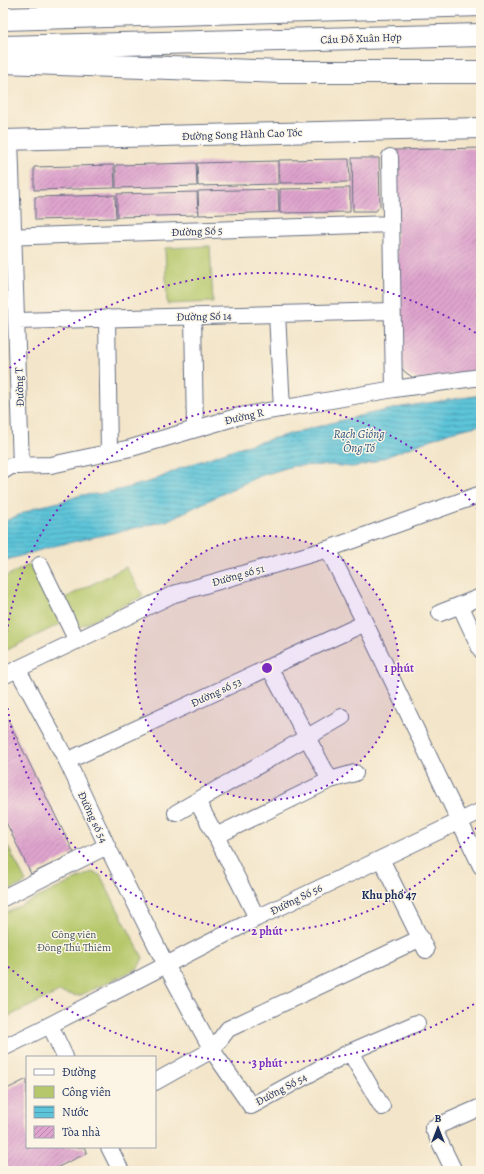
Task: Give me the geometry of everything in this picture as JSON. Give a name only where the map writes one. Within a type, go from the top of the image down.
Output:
[{"type":"highway","points":[[3,19],[481,5]]},
{"type":"highway","name":"Cầu Đỗ Xuân Hợp","points":[[3,47],[481,35]]},
{"type":"highway","points":[[3,62],[281,72],[481,72]]},
{"type":"main road","name":"Đường Song Hành Cao Tốc","points":[[7,140],[481,128]]},
{"type":"street","name":"Đường T","points":[[7,140],[8,237],[17,321],[10,466]]},
{"type":"street","points":[[390,157],[394,389]]},
{"type":"street","name":"Đường Số 5","points":[[8,237],[391,224]]},
{"type":"street","name":"Đường Số 14","points":[[17,321],[392,311]]},
{"type":"street","points":[[277,314],[282,408]]},
{"type":"street","points":[[193,316],[195,429]]},
{"type":"street","points":[[106,318],[109,453]]},
{"type":"street","name":"Đường R","points":[[10,466],[51,465],[131,448],[240,416],[394,389],[481,377]]},
{"type":"street","name":"Đường số 51","points":[[3,676],[174,594],[328,549],[481,494]]},
{"type":"street","points":[[328,549],[481,866]]},
{"type":"street","points":[[40,566],[77,641]]},
{"type":"street","points":[[440,613],[481,597]]},
{"type":"street","points":[[460,605],[481,650]]},
{"type":"street","name":"Đường số 53","points":[[67,761],[365,623]]},
{"type":"street","points":[[269,667],[330,780]]},
{"type":"street","name":"Đường số 54","points":[[18,670],[67,761],[166,965]]},
{"type":"street","points":[[176,813],[342,717]]},
{"type":"street","points":[[216,836],[330,780],[355,772]]},
{"type":"street","points":[[197,801],[257,918]]},
{"type":"street","name":"Đường Số 56","points":[[3,1048],[257,918],[481,811]]},
{"type":"street","points":[[3,898],[107,846]]},
{"type":"street","points":[[156,1081],[212,1050],[228,1029],[424,944],[381,859]]},
{"type":"street","name":"Đường Số 54","points":[[166,965],[212,1050],[251,1106],[350,1052],[417,1023]]},
{"type":"street","points":[[50,1025],[65,1056]]},
{"type":"street","points":[[350,1052],[382,1107]]},
{"type":"street","points":[[454,1171],[434,1128],[481,1106]]},
{"type":"street","points":[[110,1148],[121,1171]]},
{"type":"green space","points":[[210,246],[213,302],[167,304],[165,248]]},
{"type":"green space","points":[[31,564],[62,623],[3,652],[3,578]]},
{"type":"green space","points":[[126,567],[143,596],[75,629],[61,600]]},
{"type":"green space","points":[[3,837],[26,882],[3,894]]},
{"type":"green space","name":"Công viên Đông Thủ Thiêm","points":[[92,872],[100,875],[143,958],[138,968],[79,996],[59,992],[3,1019],[3,914]]},
{"type":"water","name":"Rạch Giồng Ông Tố","points":[[481,395],[481,425],[450,432],[365,465],[352,467],[331,465],[292,466],[257,477],[166,521],[54,546],[3,561],[3,522],[37,507],[64,501],[81,495],[99,494],[155,480],[181,468],[237,448],[354,417],[402,407]]},
{"type":"building","points":[[481,148],[481,370],[420,379],[412,377],[401,367],[399,359],[395,150]]},
{"type":"building","points":[[352,158],[379,158],[380,206],[376,211],[353,211]]},
{"type":"building","points":[[349,159],[350,182],[280,183],[279,160]]},
{"type":"building","points":[[278,161],[278,184],[198,186],[197,163]]},
{"type":"building","points":[[196,163],[197,186],[116,188],[116,165]]},
{"type":"building","points":[[114,165],[115,188],[34,190],[34,167]]},
{"type":"building","points":[[350,188],[350,212],[280,213],[280,189]]},
{"type":"building","points":[[278,189],[279,212],[199,215],[198,191]]},
{"type":"building","points":[[197,192],[198,215],[117,217],[117,194]]},
{"type":"building","points":[[115,195],[116,218],[35,220],[35,197]]},
{"type":"building","points":[[6,716],[74,853],[31,874],[3,816],[3,718]]},
{"type":"building","points":[[26,1080],[26,1148],[84,1148],[87,1153],[50,1171],[3,1171],[3,1091]]},
{"type":"district","name":"Khu phố 47","points":[[389,895]]}]
